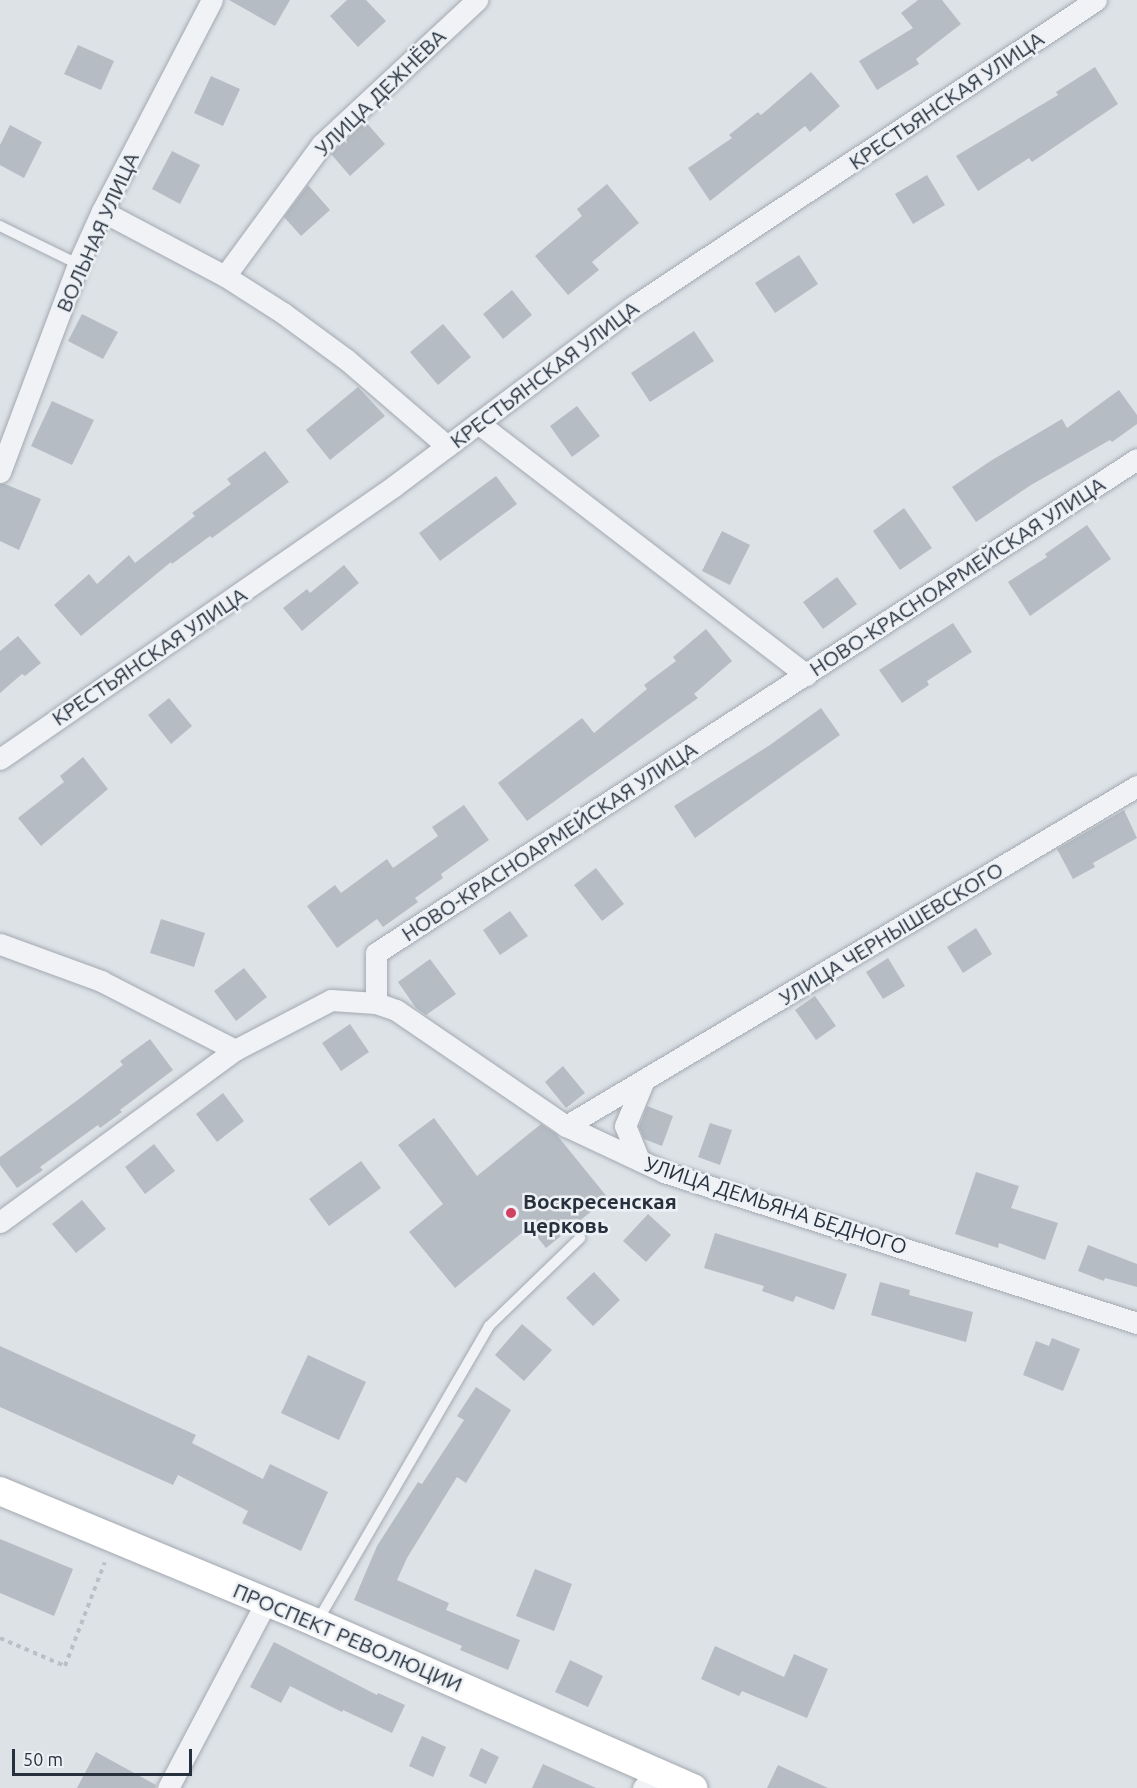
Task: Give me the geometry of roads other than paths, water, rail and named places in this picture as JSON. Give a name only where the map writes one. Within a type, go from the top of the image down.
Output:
[{"type":"street","name":"ВОЛЬНАЯ УЛИЦА","points":[[0,472],[78,264],[102,211],[212,0]]},
{"type":"street","name":"УЛИЦА ДЕЖНЁВА","points":[[225,276],[322,144],[477,0]]},
{"type":"street","name":"КРЕСТЬЯНСКАЯ УЛИЦА","points":[[0,759],[356,513],[634,306],[1096,0]]},
{"type":"street","points":[[102,211],[225,276],[283,313],[346,360],[447,446]]},
{"type":"street","points":[[478,423],[806,675]]},
{"type":"street","name":"НОВО-КРАСНОАРМЕЙСКАЯ УЛИЦА","points":[[376,1003],[376,953],[1137,459]]},
{"type":"street","name":"УЛИЦА ЧЕРНЫШЕВСКОГО","points":[[566,1126],[1137,786]]},
{"type":"street","points":[[0,944],[100,981],[235,1050]]},
{"type":"street","points":[[0,1222],[235,1050],[331,1000],[376,1003]]},
{"type":"street","name":"УЛИЦА ДЕМЬЯНА БЕДНОГО","points":[[376,1003],[396,1010],[566,1126],[664,1172],[1137,1323]]},
{"type":"street","points":[[639,1160],[625,1126],[633,1101],[645,1080]]},
{"type":"street","name":"ПРОСПЕКТ РЕВОЛЮЦИИ","points":[[0,1491],[317,1623],[650,1780],[693,1788]]},
{"type":"street","points":[[168,1788],[266,1602]]},
{"type":"lane","points":[[0,226],[78,264]]},
{"type":"lane","points":[[317,1623],[489,1326],[580,1238]]},
{"type":"place","name":"Воскресенская церковь","points":[[511,1213]]}]
